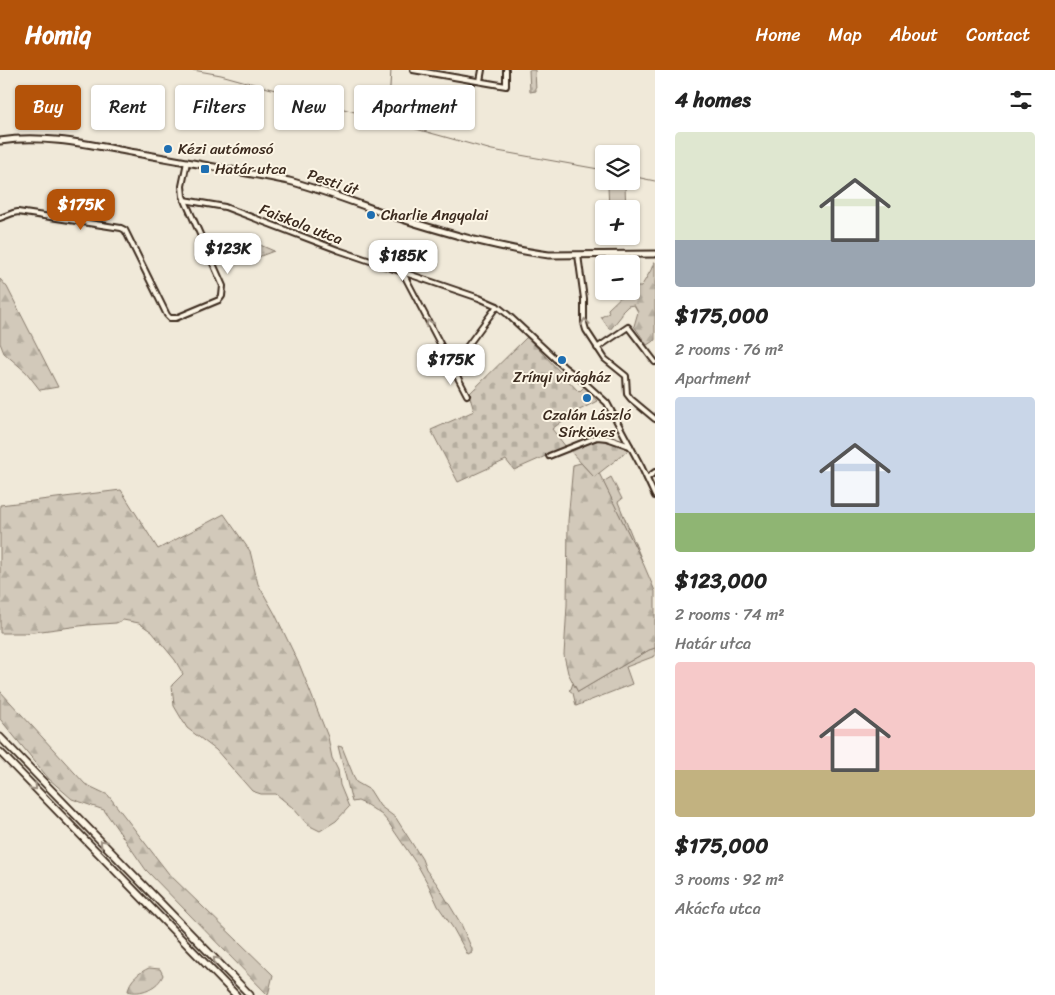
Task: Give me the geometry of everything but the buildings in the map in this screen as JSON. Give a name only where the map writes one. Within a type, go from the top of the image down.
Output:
[{"type":"highway","points":[[0,737],[250,995]]},
{"type":"highway","points":[[0,752],[236,995]]},
{"type":"main road","name":"Pesti út","points":[[0,142],[23,138],[74,142],[287,180],[426,227],[512,250],[549,255],[655,254]]},
{"type":"street","points":[[413,70],[506,86],[506,70]]},
{"type":"street","points":[[480,81],[482,70]]},
{"type":"street","points":[[0,218],[13,213],[26,212],[125,230],[167,314],[170,318],[176,318],[219,300],[222,296],[223,286],[184,200],[182,186],[187,162]]},
{"type":"street","name":"Faiskola utca","points":[[184,200],[225,207],[338,250],[479,298],[497,306],[607,403],[655,496]]},
{"type":"street","points":[[578,255],[584,299],[584,323],[589,336],[605,359],[626,376],[627,394],[655,420]]},
{"type":"street","points":[[403,272],[467,395]]},
{"type":"street","points":[[452,366],[497,306]]},
{"type":"street","points":[[597,348],[628,327],[655,362]]},
{"type":"street","points":[[549,456],[599,437],[630,446]]},
{"type":"street","points":[[647,478],[655,472]]},
{"type":"green space","points":[[529,70],[535,70],[536,91],[530,92]]},
{"type":"green space","points":[[608,190],[625,190],[626,200],[609,200]]},
{"type":"green space","points":[[237,235],[274,251],[250,260]]},
{"type":"green space","points":[[655,262],[655,340],[647,345],[634,326],[638,312],[634,305],[628,306],[622,312],[622,315],[610,330],[601,317],[609,313],[608,309],[618,300],[640,300],[640,287]]},
{"type":"green space","points":[[0,279],[7,287],[58,387],[40,390],[26,372],[4,353],[0,343]]},
{"type":"green space","points":[[527,337],[579,392],[585,386],[597,401],[572,414],[552,429],[566,447],[514,470],[506,460],[458,482],[431,430],[474,411],[469,394]]},
{"type":"green space","points":[[601,440],[630,449],[594,477],[571,452],[591,442]]},
{"type":"green space","points":[[581,463],[594,477],[599,473],[655,591],[655,648],[578,692],[568,673],[564,655],[567,605],[568,521],[573,465]]},
{"type":"green space","points":[[611,477],[622,499],[618,502],[643,563],[603,482]]},
{"type":"green space","points":[[121,490],[158,549],[224,514],[250,551],[258,584],[300,666],[328,737],[332,758],[338,770],[340,785],[349,807],[336,821],[320,831],[308,825],[293,808],[276,794],[261,794],[252,791],[216,750],[187,728],[174,706],[172,685],[183,674],[175,660],[152,632],[139,623],[123,620],[116,623],[26,633],[0,633],[0,505]]},
{"type":"green space","points":[[655,648],[655,656],[626,667],[632,684],[576,706],[573,693],[569,690],[573,683],[578,692]]},
{"type":"green space","points":[[0,691],[85,784],[108,795],[169,874],[273,975],[268,995],[146,870],[104,810],[72,799],[49,779],[0,719]]},
{"type":"green space","points":[[338,746],[342,747],[356,782],[370,790],[380,806],[396,818],[422,859],[426,870],[437,884],[461,924],[472,953],[468,955],[438,906],[418,866],[388,822],[382,815],[367,805],[358,801],[352,802]]},
{"type":"green space","points":[[149,968],[160,969],[163,975],[161,980],[153,987],[143,991],[128,991],[130,983]]},
{"type":"waterway","points":[[193,70],[221,75],[492,150],[595,168]]},
{"type":"waterway","points":[[390,85],[391,70]]},
{"type":"waterway","points":[[640,178],[655,181]]},
{"type":"place","name":"Kézi autómosó","points":[[168,149]]},
{"type":"place","name":"Határ utca","points":[[205,169]]},
{"type":"place","name":"Charlie Angyalai","points":[[371,215]]},
{"type":"place","name":"Zrínyi virágház","points":[[562,360]]},
{"type":"place","name":"Czalán László Sírköves","points":[[587,398]]}]
